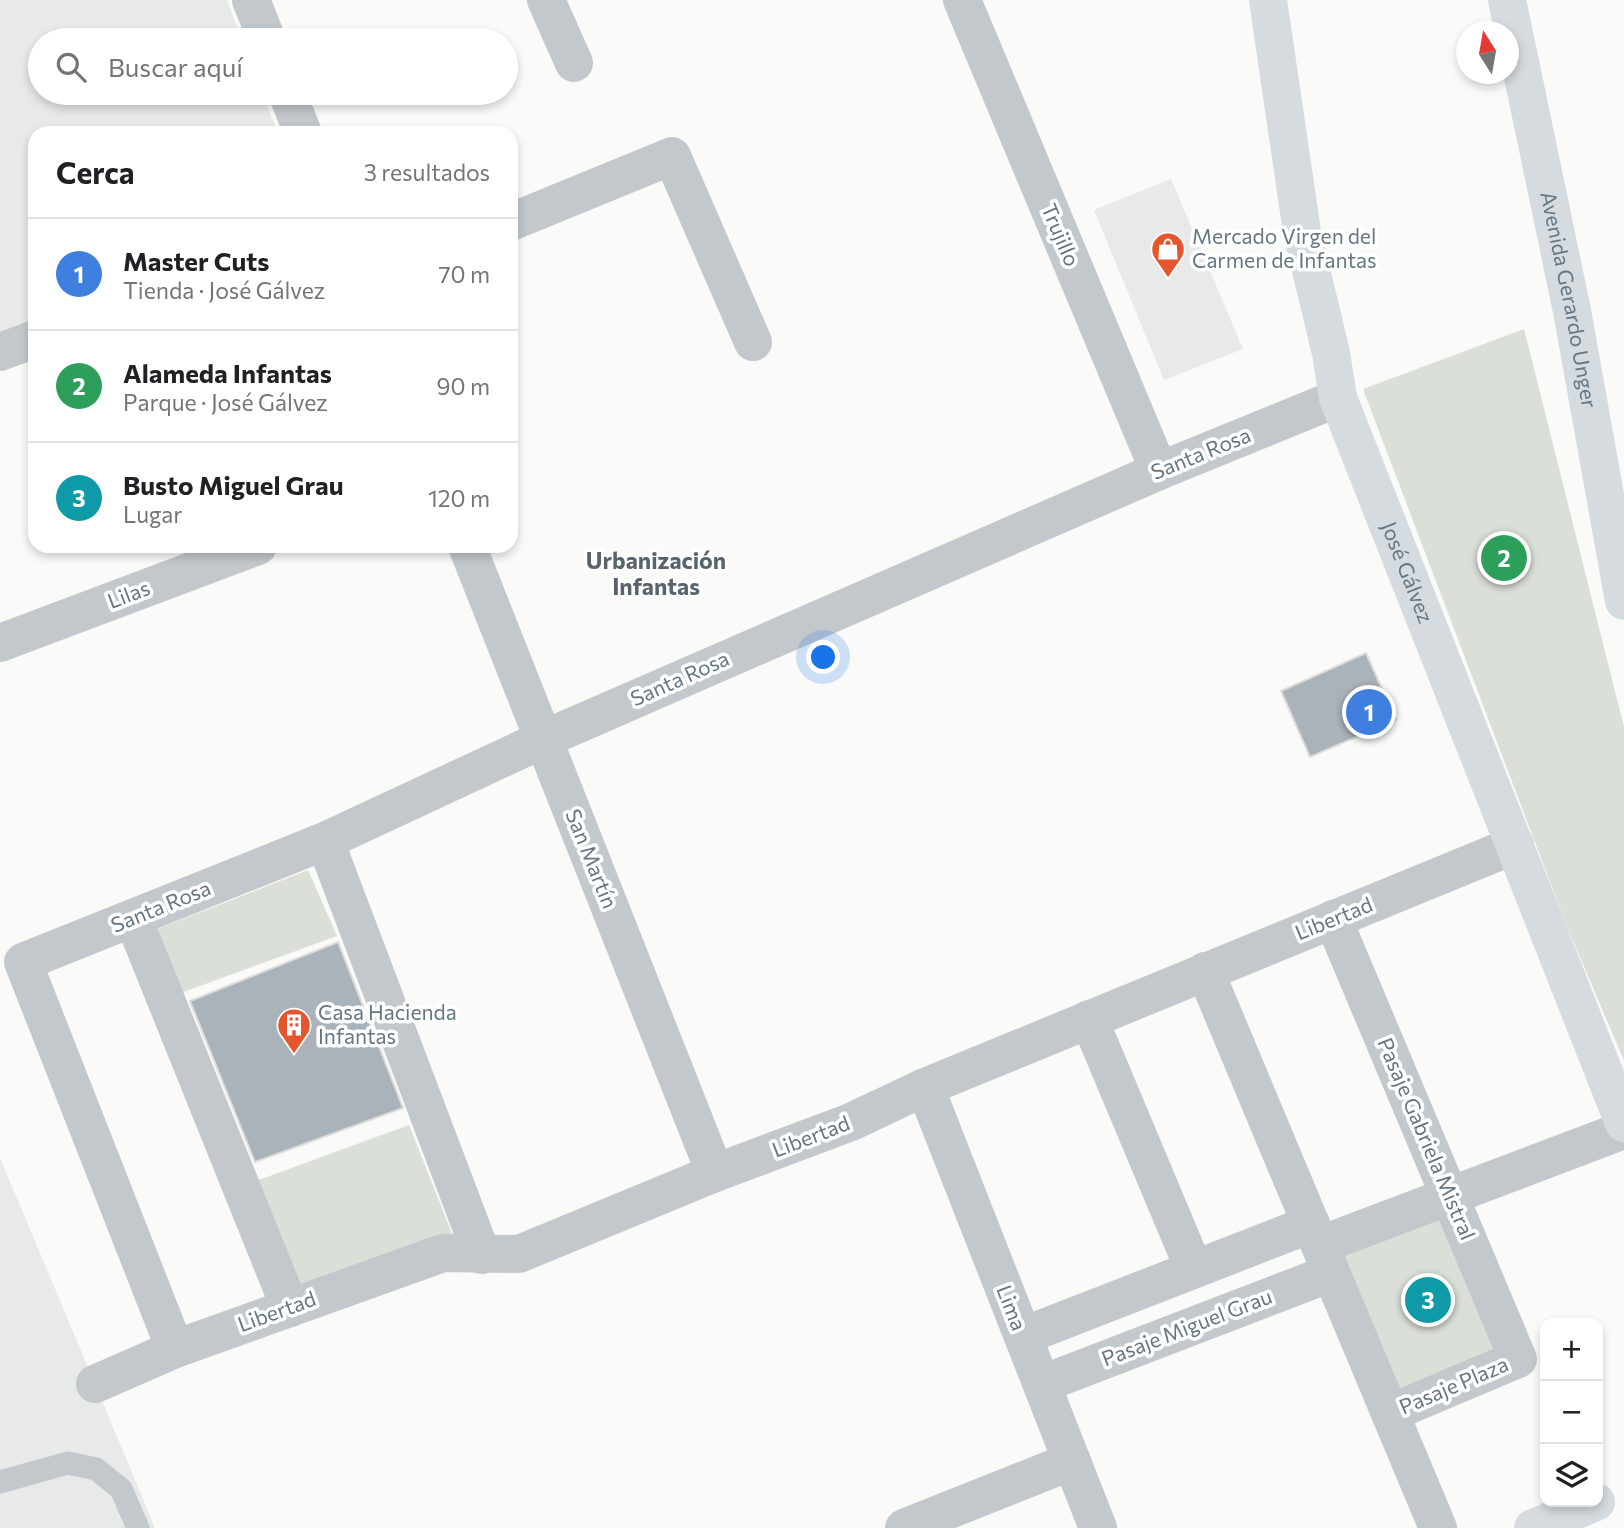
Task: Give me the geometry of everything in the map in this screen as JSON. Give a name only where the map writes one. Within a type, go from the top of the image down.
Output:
[{"type":"main road","name":"José Gálvez","points":[[1268,0],[1302,232],[1331,353],[1338,398],[1624,1123]]},
{"type":"main road","name":"Avenida Gerardo Unger","points":[[1507,0],[1572,311],[1624,601]]},
{"type":"main road","points":[[1603,1499],[1624,1490]]},
{"type":"main road","points":[[1533,1528],[1583,1507]]},
{"type":"street","points":[[251,0],[262,28]]},
{"type":"street","points":[[546,0],[574,63]]},
{"type":"street","name":"Trujillo","points":[[962,0],[1159,471]]},
{"type":"street","points":[[292,105],[300,126]]},
{"type":"street","points":[[518,219],[672,156],[753,342]]},
{"type":"street","points":[[0,352],[28,342]]},
{"type":"street","name":"Santa Rosa","points":[[175,1349],[23,961],[325,841],[544,739],[1159,471],[1338,398]]},
{"type":"street","name":"Lilas","points":[[0,643],[239,553]]},
{"type":"street","name":"San Martín","points":[[470,553],[715,1173]]},
{"type":"street","points":[[325,841],[482,1255]]},
{"type":"street","name":"Libertad","points":[[95,1384],[175,1349],[443,1252],[519,1254],[715,1173],[852,1122],[925,1087],[1515,845]]},
{"type":"street","points":[[133,918],[290,1308]]},
{"type":"street","name":"Pasaje Gabriela Mistral","points":[[1334,919],[1518,1359]]},
{"type":"street","points":[[1205,971],[1438,1528]]},
{"type":"street","points":[[1089,1019],[1194,1269]]},
{"type":"street","name":"Lima","points":[[925,1087],[1098,1528]]},
{"type":"street","name":"Pasaje Miguel Grau","points":[[1042,1384],[1321,1247],[1624,1130]]},
{"type":"street","name":"Pasaje Miguel Grau","points":[[1023,1336],[1194,1269],[1321,1247]]},
{"type":"street","name":"Pasaje Plaza","points":[[1390,1413],[1518,1359]]},
{"type":"street","points":[[904,1528],[1072,1461]]},
{"type":"lane","points":[[0,1482],[68,1463],[96,1469],[121,1489],[138,1528]]},
{"type":"shaded area","points":[[0,0],[227,0],[238,28],[28,28],[28,105],[267,105],[275,126],[28,126],[28,327],[0,337]]},
{"type":"shaded area","name":"Mercado Virgen del Carmen de Infantas","points":[[1171,179],[1243,349],[1164,380],[1094,210]]},
{"type":"shaded area","points":[[1524,329],[1624,727],[1624,1061],[1566,924],[1363,389]]},
{"type":"shaded area","points":[[308,870],[337,936],[178,994],[155,930]]},
{"type":"shaded area","points":[[409,1125],[453,1236],[300,1291],[256,1181]]},
{"type":"shaded area","points":[[0,1158],[95,1384],[155,1528],[0,1528]]},
{"type":"shaded area","points":[[1454,1211],[1518,1359],[1402,1408],[1337,1257]]},
{"type":"building","points":[[1366,653],[1396,720],[1310,757],[1281,691]]},
{"type":"building","name":"Casa Hacienda Infantas","points":[[338,942],[403,1108],[255,1162],[190,1001]]},
{"type":"place","name":"Mercado Virgen del Carmen de Infantas","points":[[1168,279]]},
{"type":"place","name":"Alameda Infantas","points":[[1504,558]]},
{"type":"place","name":"Master Cuts","points":[[1369,712]]},
{"type":"place","name":"Casa Hacienda Infantas","points":[[294,1055]]},
{"type":"place","name":"Busto Miguel Grau","points":[[1428,1300]]},
{"type":"district","name":"Urbanización Infantas","points":[[656,574]]}]
